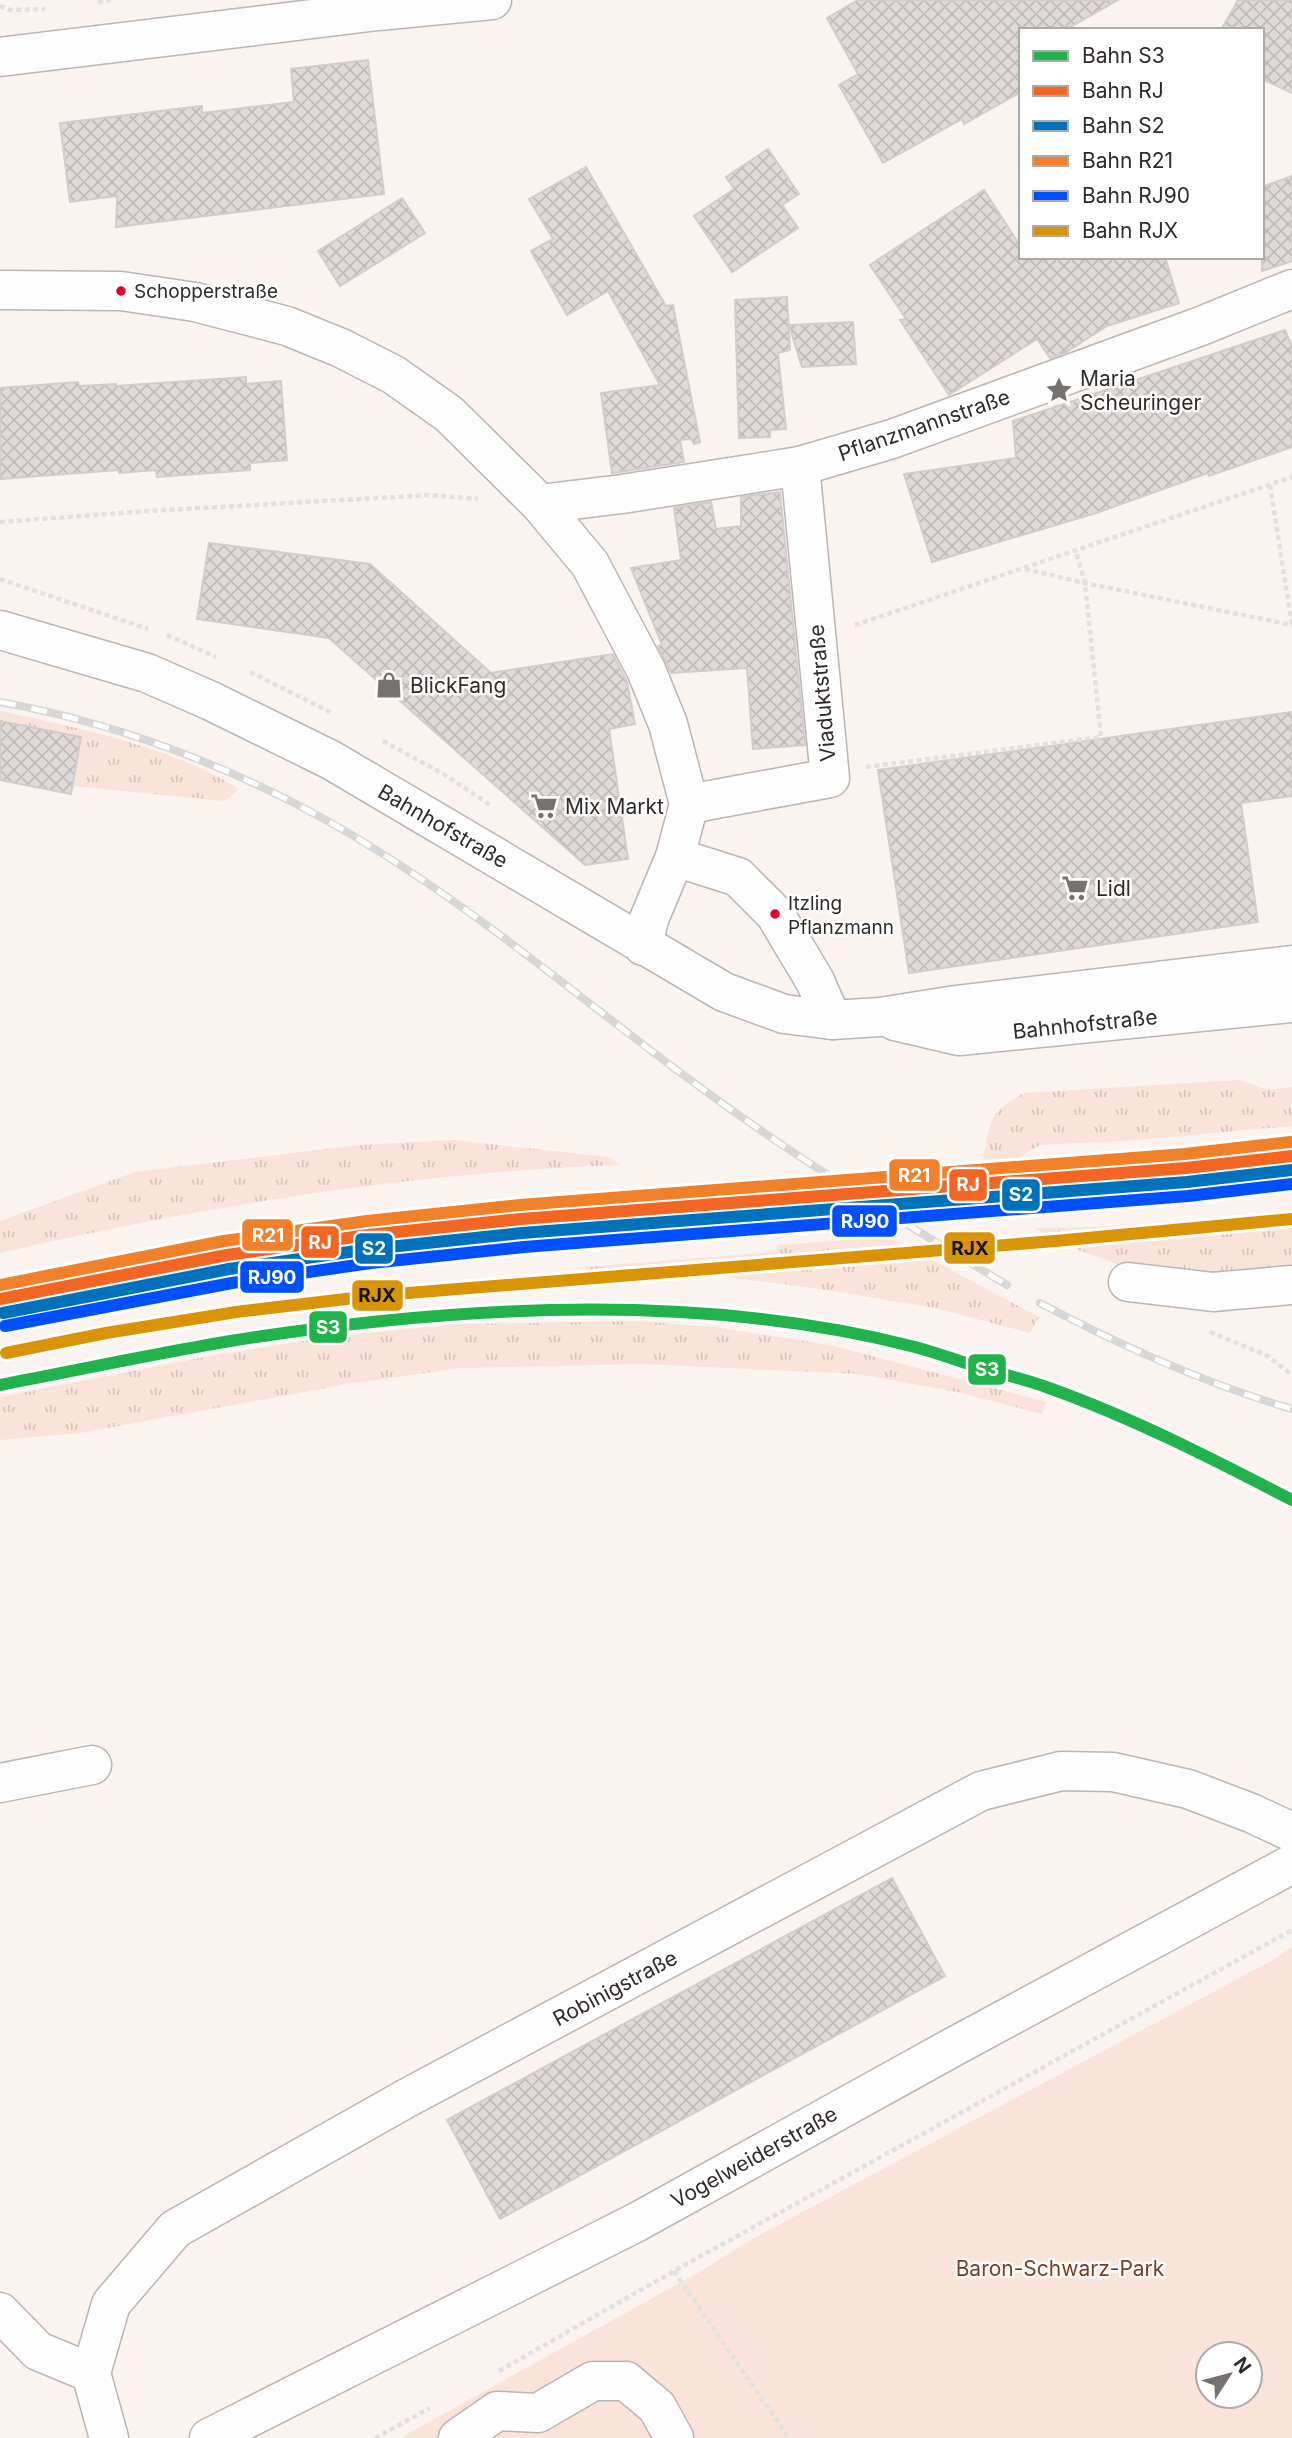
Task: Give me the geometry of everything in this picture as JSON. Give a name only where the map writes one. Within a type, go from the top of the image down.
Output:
[{"type":"street","points":[[0,57],[378,11],[492,0]]},
{"type":"street","name":"Pflanzmannstraße","points":[[540,503],[622,494],[800,466],[892,439],[1201,326],[1292,289]]},
{"type":"street","points":[[0,290],[121,291],[195,302],[287,326],[341,348],[394,375],[449,414],[540,503],[590,565],[646,670],[668,724],[689,804],[675,857],[649,919],[643,946]]},
{"type":"street","name":"Viaduktstraße","points":[[689,804],[830,778],[800,466]]},
{"type":"street","name":"Bahnhofstraße","points":[[0,630],[147,673],[211,701],[331,760],[724,992],[784,1014],[832,1020],[880,1017],[956,1004],[1292,965]]},
{"type":"street","points":[[675,857],[738,877],[775,914],[815,981],[832,1020]]},
{"type":"street","name":"Bahnhofstraße","points":[[880,1017],[960,1036],[1292,1003]]},
{"type":"street","points":[[1128,1282],[1213,1292],[1292,1285]]},
{"type":"street","points":[[0,1783],[92,1765]]},
{"type":"street","name":"Robinigstraße","points":[[91,2373],[111,2304],[175,2229],[407,2098],[981,1791],[1061,1770],[1113,1772],[1188,1789],[1292,1832]]},
{"type":"street","name":"Vogelweiderstraße","points":[[209,2438],[637,2222],[1292,1864]]},
{"type":"street","points":[[0,2312],[38,2351],[91,2373],[109,2438]]},
{"type":"street","points":[[458,2438],[497,2411],[538,2413],[593,2381],[626,2381],[657,2407],[674,2438]]},
{"type":"path","points":[[85,4],[111,0]]},
{"type":"path","points":[[0,6],[9,9],[46,9]]},
{"type":"path","points":[[818,638],[1292,477]]},
{"type":"path","points":[[1024,568],[1292,626],[1270,485]]},
{"type":"path","points":[[0,522],[149,510],[429,495],[540,503]]},
{"type":"path","points":[[830,778],[838,771],[1101,737],[1086,583],[1076,552]]},
{"type":"path","points":[[489,2376],[1292,1930]]},
{"type":"path","points":[[674,2271],[789,2438]]},
{"type":"path","points":[[375,2438],[432,2407]]},
{"type":"green space","points":[[0,711],[92,732],[154,750],[184,761],[239,789],[225,801],[73,786],[81,737],[0,721]]},
{"type":"green space","points":[[1239,1080],[1269,1090],[1292,1087],[1292,1126],[1137,1140],[1040,1145],[1011,1162],[983,1159],[993,1118],[1004,1106],[1025,1093]]},
{"type":"green space","points":[[454,1140],[609,1157],[621,1165],[464,1175],[309,1194],[154,1220],[0,1253],[0,1221],[135,1172],[359,1145]]},
{"type":"green space","points":[[1292,1210],[1292,1271],[1267,1276],[1131,1269],[1073,1248],[1033,1228],[1094,1227]]},
{"type":"green space","points":[[889,1237],[1039,1317],[1030,1333],[935,1308],[814,1288],[726,1277],[571,1268],[776,1252],[777,1245]]},
{"type":"green space","points":[[638,1321],[715,1327],[830,1345],[1047,1402],[1042,1414],[957,1392],[858,1374],[643,1364],[462,1368],[353,1383],[80,1433],[0,1440],[0,1397],[205,1357],[333,1336],[461,1324]]},
{"type":"green space","name":"Baron-Schwarz-Park","points":[[1292,1947],[1292,2438],[400,2438],[703,2270],[752,2239],[1275,1959]]},
{"type":"building","points":[[858,0],[1118,0],[1069,28],[1019,28],[1019,93],[964,124],[962,119],[883,163],[839,85],[858,74],[827,18]]},
{"type":"building","points":[[1238,0],[1292,0],[1292,93],[1264,80],[1264,28],[1222,28]]},
{"type":"building","points":[[368,60],[384,194],[116,227],[117,196],[70,202],[60,123],[202,106],[202,113],[294,102],[291,69]]},
{"type":"building","points":[[768,149],[799,194],[782,205],[798,228],[732,272],[694,216],[734,189],[726,177]]},
{"type":"building","points":[[586,167],[666,306],[673,305],[700,442],[694,444],[691,439],[680,440],[684,462],[612,473],[601,393],[660,385],[608,291],[567,315],[531,251],[553,239],[529,199]]},
{"type":"building","points":[[1292,176],[1292,261],[1262,271],[1264,259],[1264,186]]},
{"type":"building","points":[[984,190],[1019,244],[1019,259],[1166,259],[1179,303],[1107,326],[1066,352],[1050,358],[1037,339],[949,395],[900,320],[906,319],[870,265]]},
{"type":"building","points":[[402,198],[425,233],[340,286],[318,251]]},
{"type":"building","points":[[787,297],[790,350],[778,353],[786,429],[770,430],[770,437],[739,438],[735,300]]},
{"type":"building","points":[[853,322],[856,364],[802,367],[789,325]]},
{"type":"building","points":[[1285,330],[1292,347],[1292,447],[1209,476],[1208,473],[1096,513],[932,562],[904,474],[1016,458],[1013,421]]},
{"type":"building","points":[[246,377],[246,384],[281,381],[287,460],[250,463],[250,470],[157,477],[156,470],[119,473],[119,470],[0,479],[0,388],[78,382],[79,386],[116,386]]},
{"type":"building","points":[[780,492],[805,745],[753,749],[747,668],[671,673],[658,646],[662,645],[631,568],[681,560],[674,508],[711,502],[716,529],[741,526],[741,497]]},
{"type":"building","points":[[209,543],[370,564],[491,673],[613,654],[627,682],[635,724],[609,729],[628,859],[585,865],[329,638],[197,619]]},
{"type":"building","points":[[1292,712],[1292,796],[1241,803],[1258,922],[909,973],[878,770]]},
{"type":"building","points":[[0,721],[81,737],[71,794],[0,780]]},
{"type":"building","points":[[892,1878],[945,1976],[500,2219],[447,2120]]},
{"type":"railway","points":[[0,702],[102,726],[200,760],[249,781],[341,829],[478,918],[698,1086],[775,1140],[1007,1285]]},
{"type":"railway","points":[[1040,1303],[1163,1362],[1227,1388],[1292,1409]]},
{"type":"rail line","name":"R21","points":[[0,1285],[224,1241],[367,1221],[520,1205],[1185,1154],[1290,1142]]},
{"type":"rail line","name":"RJ","points":[[0,1299],[227,1255],[368,1235],[521,1219],[1186,1168],[1292,1156]]},
{"type":"rail line","name":"S2","points":[[3,1313],[229,1269],[370,1249],[522,1233],[1187,1182],[1292,1170]]},
{"type":"rail line","name":"RJ90","points":[[5,1326],[232,1283],[371,1263],[524,1247],[1188,1196],[1292,1184]]},
{"type":"rail line","name":"RJX","points":[[6,1353],[106,1333],[236,1312],[371,1296],[1055,1241],[1292,1219]]},
{"type":"rail line","name":"S3","points":[[0,1385],[224,1342],[419,1317],[587,1310],[754,1318],[836,1330],[915,1347],[1040,1385],[1142,1426],[1292,1500]]},
{"type":"place","name":"Schopperstraße","points":[[121,291]]},
{"type":"place","name":"Maria Scheuringer","points":[[1059,390]]},
{"type":"place","name":"BlickFang","points":[[389,685]]},
{"type":"place","name":"Mix Markt","points":[[544,806]]},
{"type":"place","name":"Lidl","points":[[1075,888]]},
{"type":"place","name":"Itzling Pflanzmann","points":[[775,914]]}]
